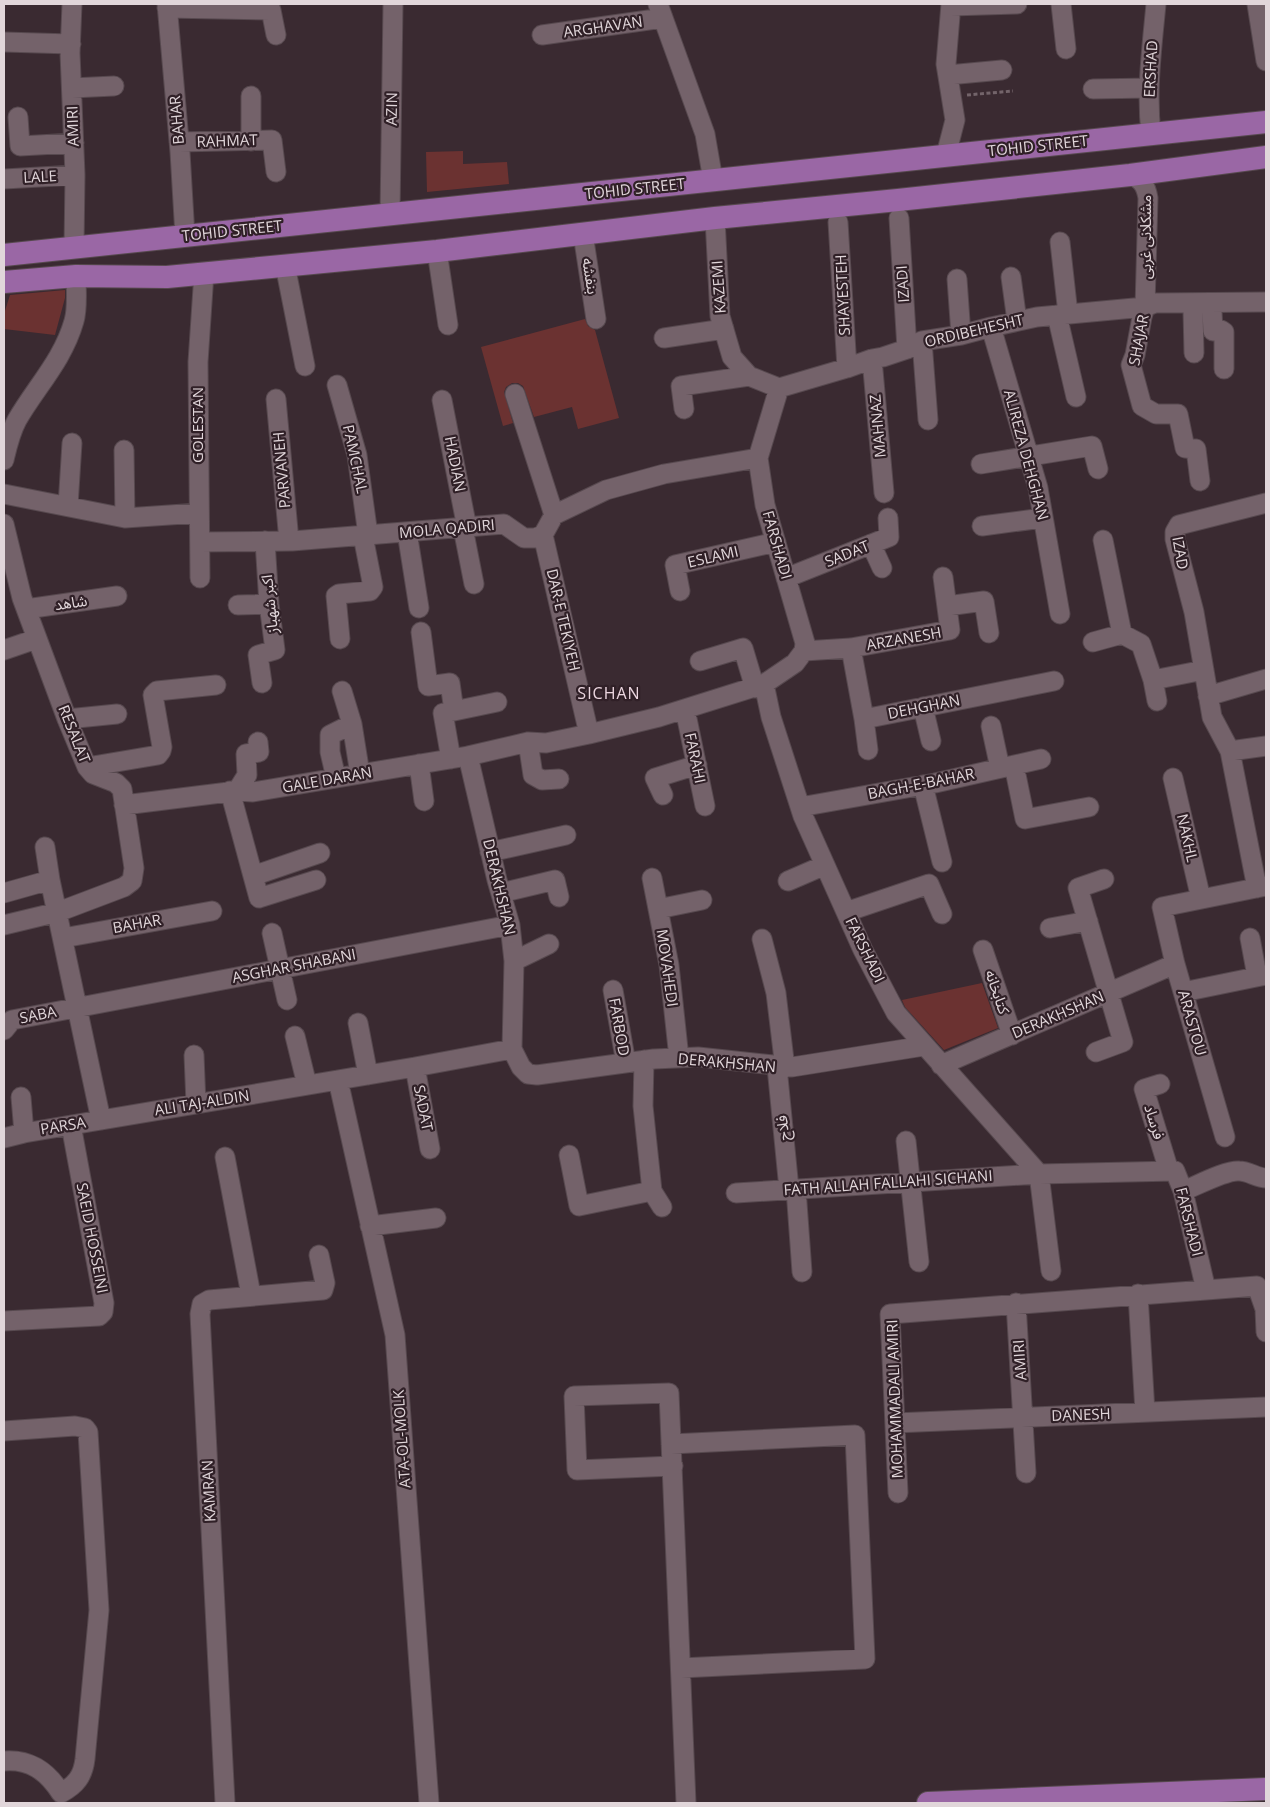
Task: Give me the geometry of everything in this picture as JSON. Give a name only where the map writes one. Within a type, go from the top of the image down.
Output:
[{"type":"main road","name":"TOHID STREET","points":[[4,255],[1266,122]]},
{"type":"main road","points":[[4,282],[76,276],[167,277],[285,264],[436,251],[715,218],[1130,175],[1266,157]]},
{"type":"main road","points":[[928,1803],[1169,1798],[1266,1789]]},
{"type":"street","name":"AMIRI","points":[[72,4],[71,44],[75,175],[74,247]]},
{"type":"street","name":"AZIN","points":[[390,214],[393,4]]},
{"type":"street","points":[[946,156],[955,120],[946,64],[951,5],[1016,4]]},
{"type":"street","points":[[1061,4],[1066,48]]},
{"type":"street","name":"ERSHAD","points":[[1151,134],[1149,71],[1156,4]]},
{"type":"street","points":[[1257,4],[1266,62]]},
{"type":"street","points":[[167,6],[271,10],[276,35]]},
{"type":"street","name":"BAHAR","points":[[167,6],[185,236]]},
{"type":"street","points":[[660,11],[705,134],[713,180]]},
{"type":"street","name":"ARGHAVAN","points":[[542,35],[660,11]]},
{"type":"street","points":[[4,42],[71,44]]},
{"type":"street","points":[[948,75],[1002,70]]},
{"type":"street","points":[[72,88],[114,86]]},
{"type":"street","points":[[1093,89],[1149,88]]},
{"type":"street","points":[[251,96],[251,140]]},
{"type":"street","points":[[18,117],[20,146],[74,143]]},
{"type":"street","name":"RAHMAT","points":[[179,142],[272,140],[276,172]]},
{"type":"street","name":"LALE","points":[[4,179],[75,175]]},
{"type":"street","name":"مشکلانی غربی","points":[[1130,175],[1137,177],[1143,183],[1147,190],[1148,198],[1145,307]]},
{"type":"street","name":"KAZEMI","points":[[715,218],[720,316],[732,357],[749,376],[780,388]]},
{"type":"street","name":"IZADI","points":[[899,218],[915,345],[928,420]]},
{"type":"street","name":"SHAYESTEH","points":[[838,222],[847,368]]},
{"type":"street","name":"بنفشه","points":[[583,234],[596,319]]},
{"type":"street","points":[[1060,242],[1062,314],[1076,397]]},
{"type":"street","points":[[436,251],[448,324]]},
{"type":"street","points":[[285,264],[305,366]]},
{"type":"street","name":"GOLESTAN","points":[[200,578],[198,362],[204,272]]},
{"type":"street","points":[[4,460],[10,436],[10,418],[48,377],[65,345],[75,320],[76,276]]},
{"type":"street","points":[[1010,277],[1016,321]]},
{"type":"street","points":[[957,280],[961,335]]},
{"type":"street","name":"ORDIBEHESHT","points":[[780,388],[915,345],[1016,321],[1062,314],[1145,307],[1155,304],[1266,302]]},
{"type":"street","name":"ORDIBEHESHT","points":[[1145,307],[1155,310],[1266,311]]},
{"type":"street","name":"SHAJAR","points":[[1145,307],[1135,356],[1131,365],[1142,404],[1156,414],[1178,414],[1185,448],[1196,449],[1200,481]]},
{"type":"street","points":[[1194,353],[1202,311]]},
{"type":"street","points":[[1202,311],[1213,331],[1221,330],[1224,332],[1224,369]]},
{"type":"street","name":"ALIREZA DEHGHAN","points":[[990,327],[1038,488],[1060,614]]},
{"type":"street","points":[[664,338],[724,330]]},
{"type":"street","name":"MAHNAZ","points":[[872,359],[884,493]]},
{"type":"street","points":[[684,410],[681,386],[749,376]]},
{"type":"street","name":"PAMCHAL","points":[[337,385],[357,455],[373,587],[370,591],[336,596],[340,639]]},
{"type":"street","name":"FARSHADI","points":[[780,388],[758,458],[765,505],[804,643],[804,651]]},
{"type":"street","points":[[515,394],[554,515]]},
{"type":"street","name":"PARVANEH","points":[[276,399],[289,541]]},
{"type":"street","name":"HADIAN","points":[[442,400],[465,528]]},
{"type":"street","points":[[68,506],[72,443]]},
{"type":"street","points":[[981,464],[1092,446],[1098,469]]},
{"type":"street","points":[[124,450],[125,518]]},
{"type":"street","points":[[543,535],[554,515],[606,490],[664,474],[758,458]]},
{"type":"street","points":[[4,494],[125,518],[199,513]]},
{"type":"street","name":"IZAD","points":[[1262,887],[1230,750],[1212,716],[1194,612],[1175,539],[1175,532],[1179,525],[1266,503]]},
{"type":"street","name":"SADAT","points":[[786,578],[889,537],[888,518]]},
{"type":"street","points":[[982,526],[1043,518]]},
{"type":"street","name":"MOLA QADIRI","points":[[200,542],[289,541],[504,524],[524,538],[535,538],[543,535]]},
{"type":"street","name":"RESALAT","points":[[4,526],[36,640],[86,767],[94,774],[116,783],[122,789],[134,868],[132,881],[124,887],[58,912]]},
{"type":"street","points":[[465,528],[474,584]]},
{"type":"street","points":[[408,532],[420,608]]},
{"type":"street","name":"DAR-E TEKIYEH","points":[[543,535],[589,734]]},
{"type":"street","points":[[1103,540],[1122,634]]},
{"type":"street","name":"اکبر شهباز","points":[[262,683],[258,655],[275,650],[269,604],[265,541]]},
{"type":"street","name":"ESLAMI","points":[[680,591],[675,565],[776,542]]},
{"type":"street","points":[[871,544],[882,568]]},
{"type":"street","name":"ARZANESH","points":[[804,651],[851,648],[950,630],[944,576]]},
{"type":"street","name":"شاهد","points":[[26,609],[117,596]]},
{"type":"street","points":[[947,606],[984,601],[989,634]]},
{"type":"street","points":[[238,605],[269,604]]},
{"type":"street","points":[[421,632],[428,686],[450,683],[454,711],[497,702]]},
{"type":"street","points":[[1093,642],[1122,634],[1141,644],[1154,680],[1157,701]]},
{"type":"street","points":[[4,650],[36,640]]},
{"type":"street","name":"FARSHADI","points":[[700,661],[743,648],[760,686],[800,807],[863,950],[896,1013],[1039,1174],[1175,1171],[1183,1191],[1206,1290]]},
{"type":"street","points":[[851,648],[868,750]]},
{"type":"street","points":[[685,709],[760,686],[795,663],[804,651]]},
{"type":"street","points":[[1154,680],[1204,670]]},
{"type":"street","points":[[1208,696],[1266,679]]},
{"type":"street","name":"DEHGHAN","points":[[864,719],[1054,680]]},
{"type":"street","points":[[86,767],[158,755],[162,747],[154,693],[157,691],[216,684]]},
{"type":"street","points":[[342,691],[352,724],[360,774]]},
{"type":"street","points":[[923,707],[931,742]]},
{"type":"street","name":"GALE DARAN","points":[[124,804],[233,791],[253,792],[460,758],[528,742],[546,743],[589,734],[630,725],[685,709]]},
{"type":"street","name":"FARAHI","points":[[685,709],[706,806]]},
{"type":"street","name":"DERAKHSHAN","points":[[454,711],[443,713],[460,758],[490,852],[510,925],[514,962],[512,1049],[528,1074],[537,1075],[635,1062],[698,1057],[781,1067],[924,1046]]},
{"type":"street","points":[[67,719],[117,714]]},
{"type":"street","points":[[336,778],[330,752],[330,734],[352,724]]},
{"type":"street","points":[[991,726],[1025,819],[1089,807]]},
{"type":"street","points":[[258,742],[259,752],[246,754],[247,775],[233,791],[259,898],[316,880]]},
{"type":"street","points":[[528,742],[534,775],[542,780],[558,779]]},
{"type":"street","points":[[1230,750],[1266,746]]},
{"type":"street","name":"BAGH-E-BAHAR","points":[[800,807],[922,785],[1042,759]]},
{"type":"street","points":[[419,764],[424,801]]},
{"type":"street","points":[[663,795],[655,778],[697,765]]},
{"type":"street","name":"NAKHL","points":[[1173,778],[1201,899]]},
{"type":"street","points":[[922,785],[942,862]]},
{"type":"street","points":[[490,852],[566,835]]},
{"type":"street","points":[[45,847],[50,880],[101,1120]]},
{"type":"street","points":[[253,876],[320,853]]},
{"type":"street","points":[[788,881],[825,865]]},
{"type":"street","name":"MOVAHEDI","points":[[652,878],[669,965],[679,1058]]},
{"type":"street","points":[[1096,1052],[1123,1042],[1078,888],[1104,879]]},
{"type":"street","points":[[4,893],[50,880]]},
{"type":"street","points":[[501,893],[555,880],[559,897]]},
{"type":"street","points":[[846,912],[929,884],[942,914]]},
{"type":"street","points":[[1201,899],[1262,887]]},
{"type":"street","name":"ARASTOU","points":[[1201,899],[1162,907],[1175,964],[1225,1137]]},
{"type":"street","points":[[658,910],[702,900]]},
{"type":"street","name":"BAHAR","points":[[63,938],[212,911]]},
{"type":"street","points":[[4,926],[58,912]]},
{"type":"street","points":[[1050,928],[1088,921]]},
{"type":"street","name":"ASGHAR SHABANI","points":[[78,1007],[510,925]]},
{"type":"street","points":[[272,933],[287,1000]]},
{"type":"street","name":"فلاح","points":[[762,938],[776,993],[781,1067],[802,1272]]},
{"type":"street","points":[[1183,992],[1262,975],[1250,938]]},
{"type":"street","points":[[514,962],[549,944]]},
{"type":"street","name":"کتابخانه","points":[[983,950],[1012,1035]]},
{"type":"street","name":"DERAKHSHAN","points":[[941,1065],[1175,964]]},
{"type":"street","name":"FARBOD","points":[[613,990],[635,1062]]},
{"type":"street","name":"SABA","points":[[4,1030],[12,1020],[78,1007]]},
{"type":"street","points":[[358,1023],[368,1075]]},
{"type":"street","points":[[295,1036],[307,1086]]},
{"type":"street","name":"ALI TAJ-ALDIN","points":[[101,1120],[307,1086],[512,1049]]},
{"type":"street","points":[[194,1055],[196,1104]]},
{"type":"street","points":[[635,1062],[644,1106],[652,1192],[662,1207]]},
{"type":"street","name":"SADAT","points":[[415,1067],[430,1149]]},
{"type":"street","name":"ATA-OL-MOLK","points":[[338,1080],[395,1335],[428,1803]]},
{"type":"street","name":"فرساد","points":[[1160,1084],[1144,1089],[1169,1172]]},
{"type":"street","points":[[21,1097],[24,1133]]},
{"type":"street","name":"PARSA","points":[[4,1138],[101,1120]]},
{"type":"street","name":"SAEID HOSSEINI","points":[[4,1321],[99,1316],[103,1312],[104,1303],[71,1125]]},
{"type":"street","points":[[906,1141],[919,1262]]},
{"type":"street","points":[[569,1155],[579,1206],[652,1192]]},
{"type":"street","points":[[225,1157],[251,1295]]},
{"type":"street","points":[[1183,1191],[1232,1171],[1241,1171],[1260,1178],[1266,1178]]},
{"type":"street","points":[[1039,1174],[1051,1271]]},
{"type":"street","name":"FATH ALLAH FALLAHI SICHANI","points":[[736,1193],[1039,1174]]},
{"type":"street","points":[[370,1226],[436,1218]]},
{"type":"street","name":"KAMRAN","points":[[225,1803],[200,1314],[202,1304],[209,1300],[323,1290],[319,1255]]},
{"type":"street","points":[[1145,1412],[1138,1294],[1258,1286],[1265,1309],[1266,1332]]},
{"type":"street","name":"MOHAMMADALI AMIRI","points":[[898,1493],[890,1314],[1138,1294]]},
{"type":"street","name":"AMIRI","points":[[1016,1304],[1026,1473]]},
{"type":"street","points":[[672,1466],[577,1470],[574,1396],[669,1393],[686,1803]]},
{"type":"street","name":"DANESH","points":[[895,1423],[1266,1407]]},
{"type":"street","points":[[4,1430],[75,1426],[85,1428],[90,1437],[99,1610],[84,1766],[77,1782],[61,1798],[48,1775],[34,1765],[14,1760],[4,1761]]},
{"type":"street","points":[[672,1444],[855,1435],[865,1649],[865,1659],[681,1668]]},
{"type":"path","points":[[967,95],[1012,91]]},
{"type":"building","points":[[463,151],[463,164],[507,162],[509,184],[427,192],[426,152]]},
{"type":"building","points":[[65,290],[65,298],[55,335],[4,329],[4,314],[10,295]]},
{"type":"building","points":[[585,319],[588,326],[595,330],[619,418],[578,429],[572,407],[534,417],[523,386],[518,383],[512,383],[506,387],[504,392],[513,423],[503,426],[481,347]]},
{"type":"building","points":[[982,983],[998,1028],[944,1050],[905,1007],[902,1000]]},
{"type":"district","name":"SICHAN","points":[[609,693]]}]
